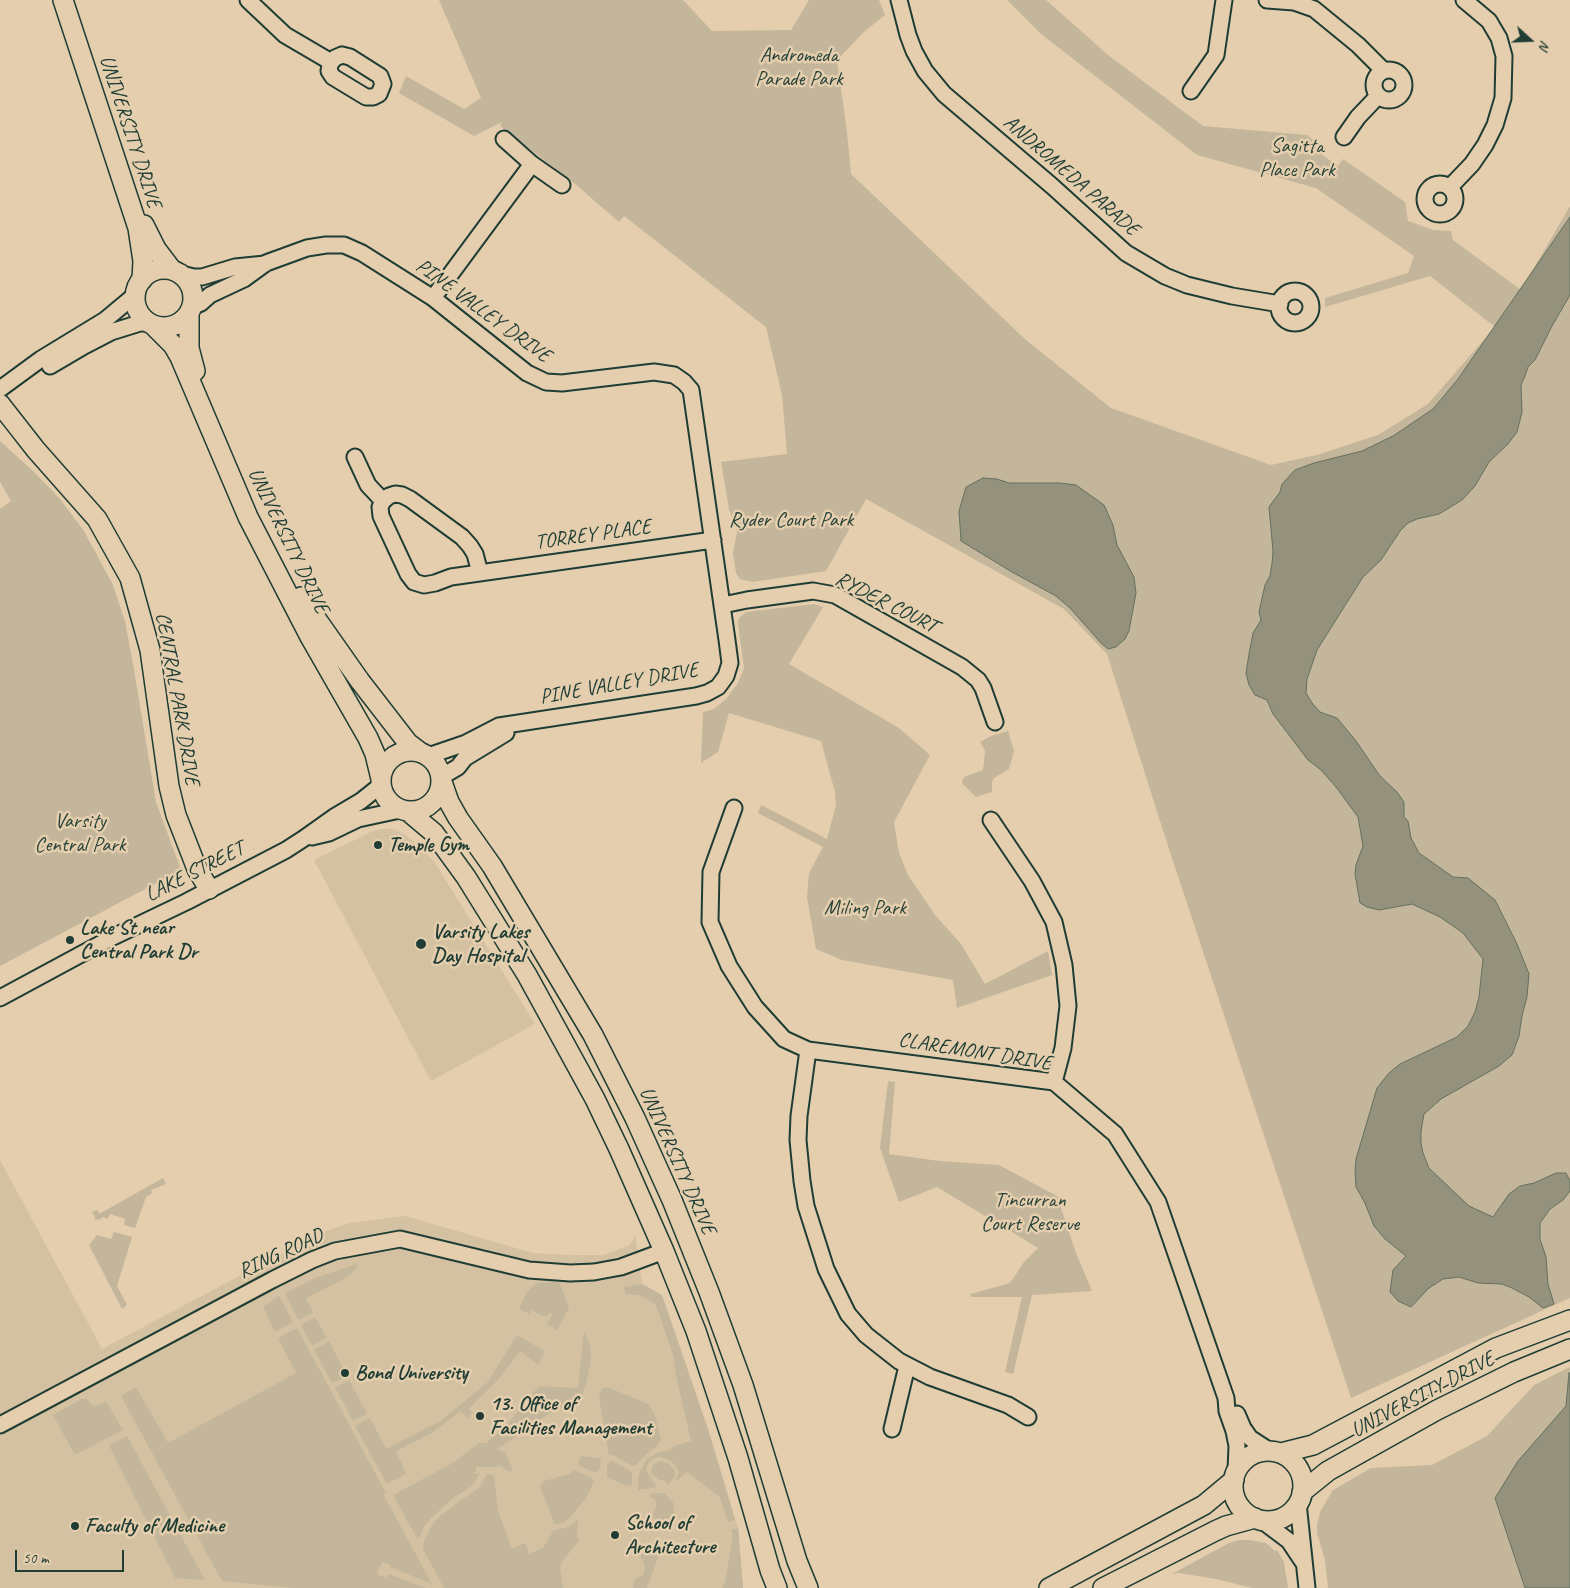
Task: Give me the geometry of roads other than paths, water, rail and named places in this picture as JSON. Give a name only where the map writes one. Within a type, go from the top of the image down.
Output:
[{"type":"street","name":"UNIVERSITY DRIVE","points":[[63,0],[138,228],[143,261],[139,288]]},
{"type":"street","name":"UNIVERSITY DRIVE","points":[[71,0],[146,229],[156,250],[175,272]]},
{"type":"street","points":[[248,0],[285,35],[331,62]]},
{"type":"street","name":"ANDROMEDA PARADE","points":[[899,0],[908,36],[914,51],[925,71],[944,94],[1052,186],[1126,253],[1165,276],[1187,285],[1232,296],[1280,304]]},
{"type":"street","points":[[1190,91],[1216,55],[1224,0]]},
{"type":"street","points":[[1267,0],[1294,2],[1314,9],[1358,45],[1384,71]]},
{"type":"street","points":[[1450,187],[1472,164],[1484,145],[1495,124],[1504,98],[1504,56],[1499,38],[1489,21],[1464,0]]},
{"type":"street","points":[[1384,71],[1398,73],[1404,82],[1400,96],[1396,99],[1386,100],[1378,96],[1375,92],[1374,82],[1376,77],[1384,71]]},
{"type":"street","points":[[1344,137],[1358,117],[1378,96]]},
{"type":"street","points":[[504,139],[532,164],[562,186]]},
{"type":"street","points":[[432,298],[532,164]]},
{"type":"street","name":"PINE VALLEY DRIVE","points":[[190,310],[210,296],[244,279],[266,264],[307,248],[344,245],[362,253],[432,298],[527,373],[546,382],[562,384],[654,372],[674,375],[691,390],[730,662],[726,676],[718,686],[707,693],[696,696],[498,726],[466,743],[424,754]]},
{"type":"street","name":"PINE VALLEY DRIVE","points":[[175,272],[202,277],[235,267],[266,264]]},
{"type":"street","points":[[0,389],[41,359],[105,320],[156,270],[175,272],[185,279],[191,287],[193,297],[190,310],[177,324],[161,327],[140,323],[111,332],[46,368],[14,380]]},
{"type":"street","points":[[139,288],[138,311],[151,324]]},
{"type":"street","name":"UNIVERSITY DRIVE","points":[[190,310],[189,348],[193,365],[214,418],[260,521],[287,575],[360,681],[408,743],[424,754]]},
{"type":"street","name":"UNIVERSITY DRIVE","points":[[151,324],[174,345],[252,524],[309,635],[368,738],[375,754],[381,782]]},
{"type":"street","name":"CENTRAL PARK DRIVE","points":[[0,404],[36,450],[96,519],[130,578],[150,650],[169,786],[176,814],[197,869],[209,889]]},
{"type":"street","points":[[355,457],[368,485],[383,501],[388,496],[402,495],[462,537],[475,554],[480,572]]},
{"type":"street","name":"TORREY PLACE","points":[[383,501],[380,507],[381,516],[408,574],[414,582],[424,585],[435,583],[451,576],[713,540]]},
{"type":"street","name":"RYDER COURT","points":[[723,606],[747,600],[813,591],[836,595],[962,667],[978,680],[983,688],[995,722]]},
{"type":"street","name":"PINE VALLEY DRIVE","points":[[442,780],[458,767],[465,758],[490,741],[527,722]]},
{"type":"street","points":[[404,811],[419,811],[428,807],[440,792],[442,780],[439,769],[424,754],[411,751],[402,752],[388,762],[383,770],[381,782],[387,800],[434,833],[466,878],[527,975],[599,1108],[664,1250],[712,1380],[738,1458],[770,1570],[777,1588]]},
{"type":"street","name":"UNIVERSITY DRIVE","points":[[442,780],[449,802],[458,818],[492,866],[593,1035],[672,1200],[713,1302],[743,1385],[797,1561],[808,1588]]},
{"type":"street","name":"LAKE STREET","points":[[0,998],[303,839],[361,801],[381,782]]},
{"type":"street","name":"CLAREMONT DRIVE","points":[[734,808],[711,872],[710,922],[729,966],[755,1007],[784,1039],[808,1050],[1054,1082],[1115,1134],[1158,1202],[1226,1398],[1227,1411],[1237,1446],[1235,1476]]},
{"type":"street","name":"LAKE STREET","points":[[303,839],[329,833],[358,819],[404,811]]},
{"type":"street","points":[[991,820],[1032,881],[1054,922],[1064,965],[1068,1006],[1063,1048],[1054,1082]]},
{"type":"street","points":[[808,1050],[802,1085],[798,1140],[803,1189],[826,1269],[848,1314],[856,1325],[876,1344],[907,1366],[930,1377],[1008,1405],[1028,1417]]},
{"type":"street","name":"RING ROAD","points":[[0,1425],[272,1280],[335,1251],[400,1239],[529,1270],[570,1273],[594,1272],[622,1267],[664,1250]]},
{"type":"street","name":"UNIVERSITY DRIVE","points":[[1275,1452],[1313,1445],[1496,1348],[1570,1320]]},
{"type":"street","name":"UNIVERSITY DRIVE","points":[[1300,1497],[1328,1471],[1437,1410],[1514,1372],[1570,1349]]},
{"type":"street","points":[[892,1429],[907,1366]]},
{"type":"street","name":"CLAREMONT DRIVE","points":[[1226,1398],[1235,1409],[1243,1428],[1250,1438],[1275,1452]]},
{"type":"street","points":[[1049,1588],[1204,1505],[1235,1476],[1247,1458],[1262,1451],[1275,1452],[1291,1459],[1298,1468],[1302,1480],[1300,1497],[1307,1588]]},
{"type":"street","points":[[1235,1476],[1234,1491],[1237,1501],[1243,1510],[1289,1541],[1306,1568]]},
{"type":"street","points":[[1103,1588],[1226,1526],[1258,1519],[1272,1520],[1283,1517],[1292,1511],[1300,1497]]},
{"type":"place","name":"Temple Gym","points":[[378,845]]},
{"type":"place","name":"Lake St near Central Park Dr","points":[[70,940]]},
{"type":"place","name":"Varsity Lakes Day Hospital","points":[[421,944]]},
{"type":"place","name":"Bond University","points":[[345,1373]]},
{"type":"place","name":"13. Office of Facilities Management","points":[[480,1416]]},
{"type":"place","name":"Faculty of Medicine","points":[[75,1526]]},
{"type":"place","name":"School of Architecture","points":[[615,1535]]},
{"type":"park label","name":"Andromeda Parade Park","points":[[799,67]]},
{"type":"park label","name":"Sagitta Place Park","points":[[1297,158]]},
{"type":"park label","name":"Ryder Court Park","points":[[791,520]]},
{"type":"park label","name":"Varsity Central Park","points":[[80,833]]},
{"type":"park label","name":"Miling Park","points":[[865,908]]},
{"type":"park label","name":"Tincurran Court Reserve","points":[[1030,1212]]}]
